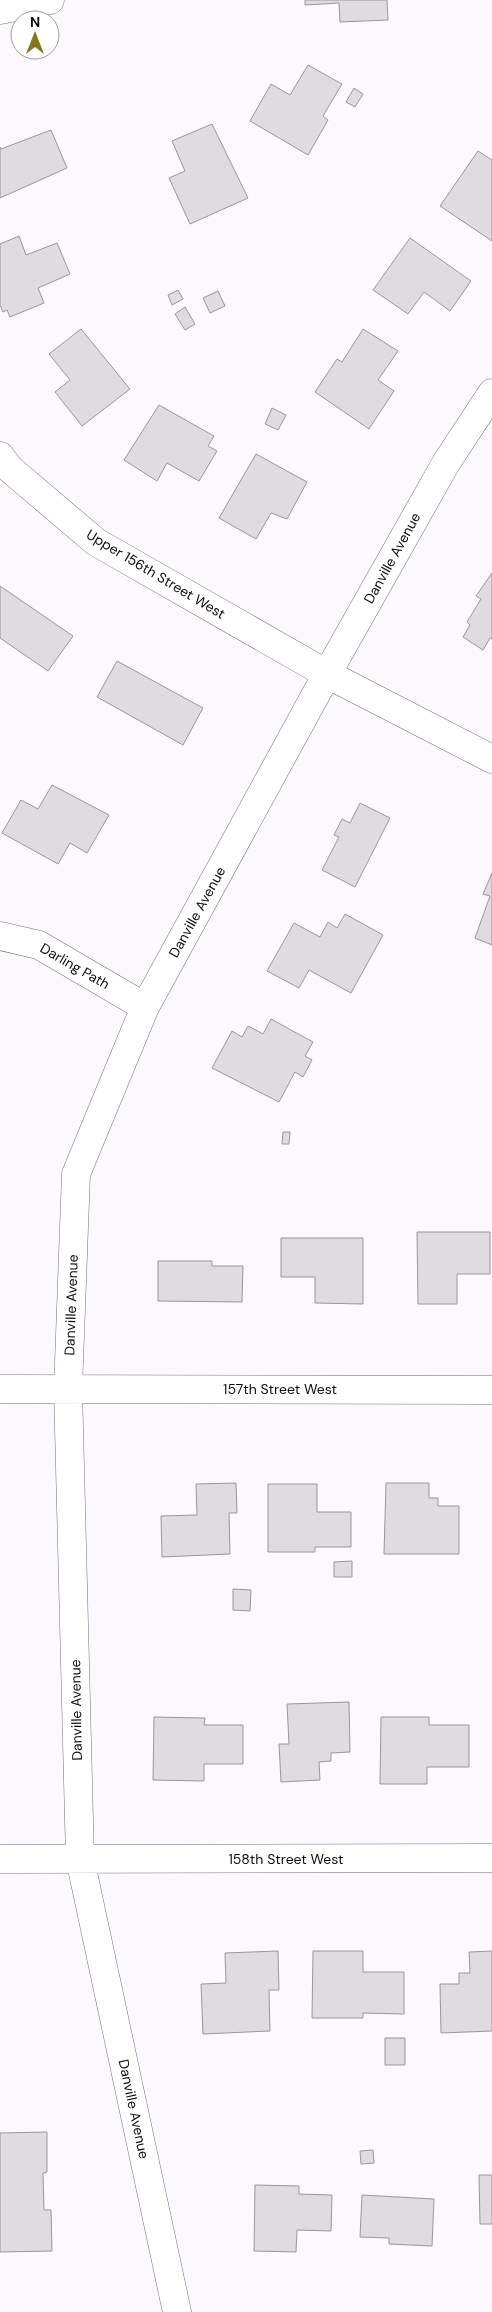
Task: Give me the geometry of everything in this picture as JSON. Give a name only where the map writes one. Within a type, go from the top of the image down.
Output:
[{"type":"street","points":[[0,10],[50,0]]},
{"type":"street","name":"Danville Avenue","points":[[177,2312],[80,1859],[68,1389],[76,1174],[145,1007],[327,674],[446,463],[492,393]]},
{"type":"street","name":"Upper 156th Street West","points":[[0,456],[10,469],[96,542],[327,674],[492,759]]},
{"type":"street","name":"Darling Path","points":[[0,936],[39,945],[145,1007]]},
{"type":"street","name":"157th Street West","points":[[0,1389],[492,1390]]},
{"type":"street","name":"158th Street West","points":[[0,1859],[492,1858]]},
{"type":"building","points":[[305,0],[387,0],[388,20],[340,22],[339,3],[305,5]]},
{"type":"building","points":[[308,65],[342,84],[323,116],[328,120],[308,155],[250,121],[271,84],[290,95]]},
{"type":"building","points":[[354,88],[363,94],[355,107],[346,102]]},
{"type":"building","points":[[212,124],[248,198],[190,224],[169,178],[185,171],[172,141]]},
{"type":"building","points":[[51,130],[67,168],[0,198],[0,147],[1,149]]},
{"type":"building","points":[[478,151],[492,160],[492,241],[440,206]]},
{"type":"building","points":[[19,236],[26,255],[57,243],[70,274],[38,288],[44,303],[10,317],[7,310],[3,312],[0,305],[0,244]]},
{"type":"building","points":[[410,238],[471,281],[450,311],[424,292],[408,314],[373,290]]},
{"type":"building","points":[[178,290],[183,299],[172,305],[168,295]]},
{"type":"building","points":[[218,291],[225,306],[210,313],[203,298]]},
{"type":"building","points":[[185,307],[195,324],[185,330],[175,314]]},
{"type":"building","points":[[81,329],[130,389],[82,426],[55,392],[70,380],[49,354]]},
{"type":"building","points":[[363,329],[398,351],[378,380],[394,391],[369,429],[315,392],[337,359],[342,362]]},
{"type":"building","points":[[159,405],[214,436],[208,446],[217,451],[199,481],[167,463],[157,481],[124,460]]},
{"type":"building","points":[[272,408],[286,415],[278,430],[265,424]]},
{"type":"building","points":[[256,454],[307,482],[287,519],[271,513],[256,539],[219,518]]},
{"type":"building","points":[[492,573],[492,639],[490,638],[483,650],[463,637],[470,625],[467,622],[481,599],[476,596]]},
{"type":"building","points":[[0,586],[73,636],[48,671],[0,638]]},
{"type":"building","points":[[117,661],[203,708],[183,745],[97,697]]},
{"type":"building","points":[[52,785],[109,815],[87,853],[70,843],[58,864],[2,833],[21,800],[38,809]]},
{"type":"building","points":[[360,803],[390,818],[355,887],[322,870],[339,837],[334,835],[342,819],[350,823]]},
{"type":"building","points":[[492,873],[492,945],[475,938],[490,896],[483,894]]},
{"type":"building","points":[[345,914],[383,935],[351,993],[309,970],[299,988],[267,971],[294,923],[320,937],[328,922],[337,928]]},
{"type":"building","points":[[271,1019],[313,1042],[305,1056],[312,1060],[303,1077],[295,1072],[279,1102],[212,1068],[232,1031],[242,1037],[248,1026],[263,1034]]},
{"type":"building","points":[[283,1132],[290,1132],[289,1144],[282,1144]]},
{"type":"building","points":[[417,1232],[490,1232],[490,1274],[457,1274],[457,1304],[418,1304]]},
{"type":"building","points":[[281,1238],[363,1238],[363,1304],[315,1303],[315,1277],[281,1277]]},
{"type":"building","points":[[158,1261],[212,1261],[212,1266],[243,1266],[242,1302],[158,1301]]},
{"type":"building","points":[[236,1483],[237,1513],[229,1513],[230,1554],[162,1557],[161,1516],[197,1515],[196,1484]]},
{"type":"building","points":[[386,1483],[429,1483],[429,1498],[438,1498],[438,1506],[459,1506],[459,1554],[384,1554]]},
{"type":"building","points":[[268,1484],[317,1484],[317,1512],[351,1512],[351,1547],[315,1547],[315,1552],[268,1552]]},
{"type":"building","points":[[352,1561],[352,1577],[334,1577],[334,1562]]},
{"type":"building","points":[[233,1589],[251,1590],[250,1611],[233,1610]]},
{"type":"building","points":[[349,1702],[350,1752],[331,1753],[331,1761],[319,1762],[320,1780],[281,1782],[279,1744],[289,1744],[287,1704]]},
{"type":"building","points":[[154,1717],[205,1718],[204,1725],[243,1725],[243,1764],[204,1764],[204,1781],[153,1780]]},
{"type":"building","points":[[381,1717],[429,1717],[429,1725],[469,1725],[469,1767],[427,1767],[427,1784],[380,1784]]},
{"type":"building","points":[[278,1951],[279,1990],[269,1990],[270,2031],[203,2034],[201,1984],[226,1983],[225,1953]]},
{"type":"building","points":[[313,1951],[363,1951],[363,1972],[404,1972],[404,2014],[363,2013],[363,2018],[312,2018]]},
{"type":"building","points":[[492,1951],[492,2031],[441,2033],[440,1984],[459,1984],[459,1973],[470,1973],[469,1952]]},
{"type":"building","points":[[385,2038],[405,2038],[405,2065],[385,2065]]},
{"type":"building","points":[[47,2132],[47,2172],[43,2173],[44,2210],[51,2210],[52,2251],[0,2252],[0,2133]]},
{"type":"building","points":[[373,2150],[374,2163],[361,2164],[360,2151]]},
{"type":"building","points":[[479,2175],[492,2175],[492,2224],[480,2224]]},
{"type":"building","points":[[255,2185],[299,2186],[299,2194],[332,2195],[331,2231],[297,2230],[296,2252],[254,2251]]},
{"type":"building","points":[[362,2195],[434,2199],[432,2246],[389,2244],[389,2238],[360,2237]]}]
